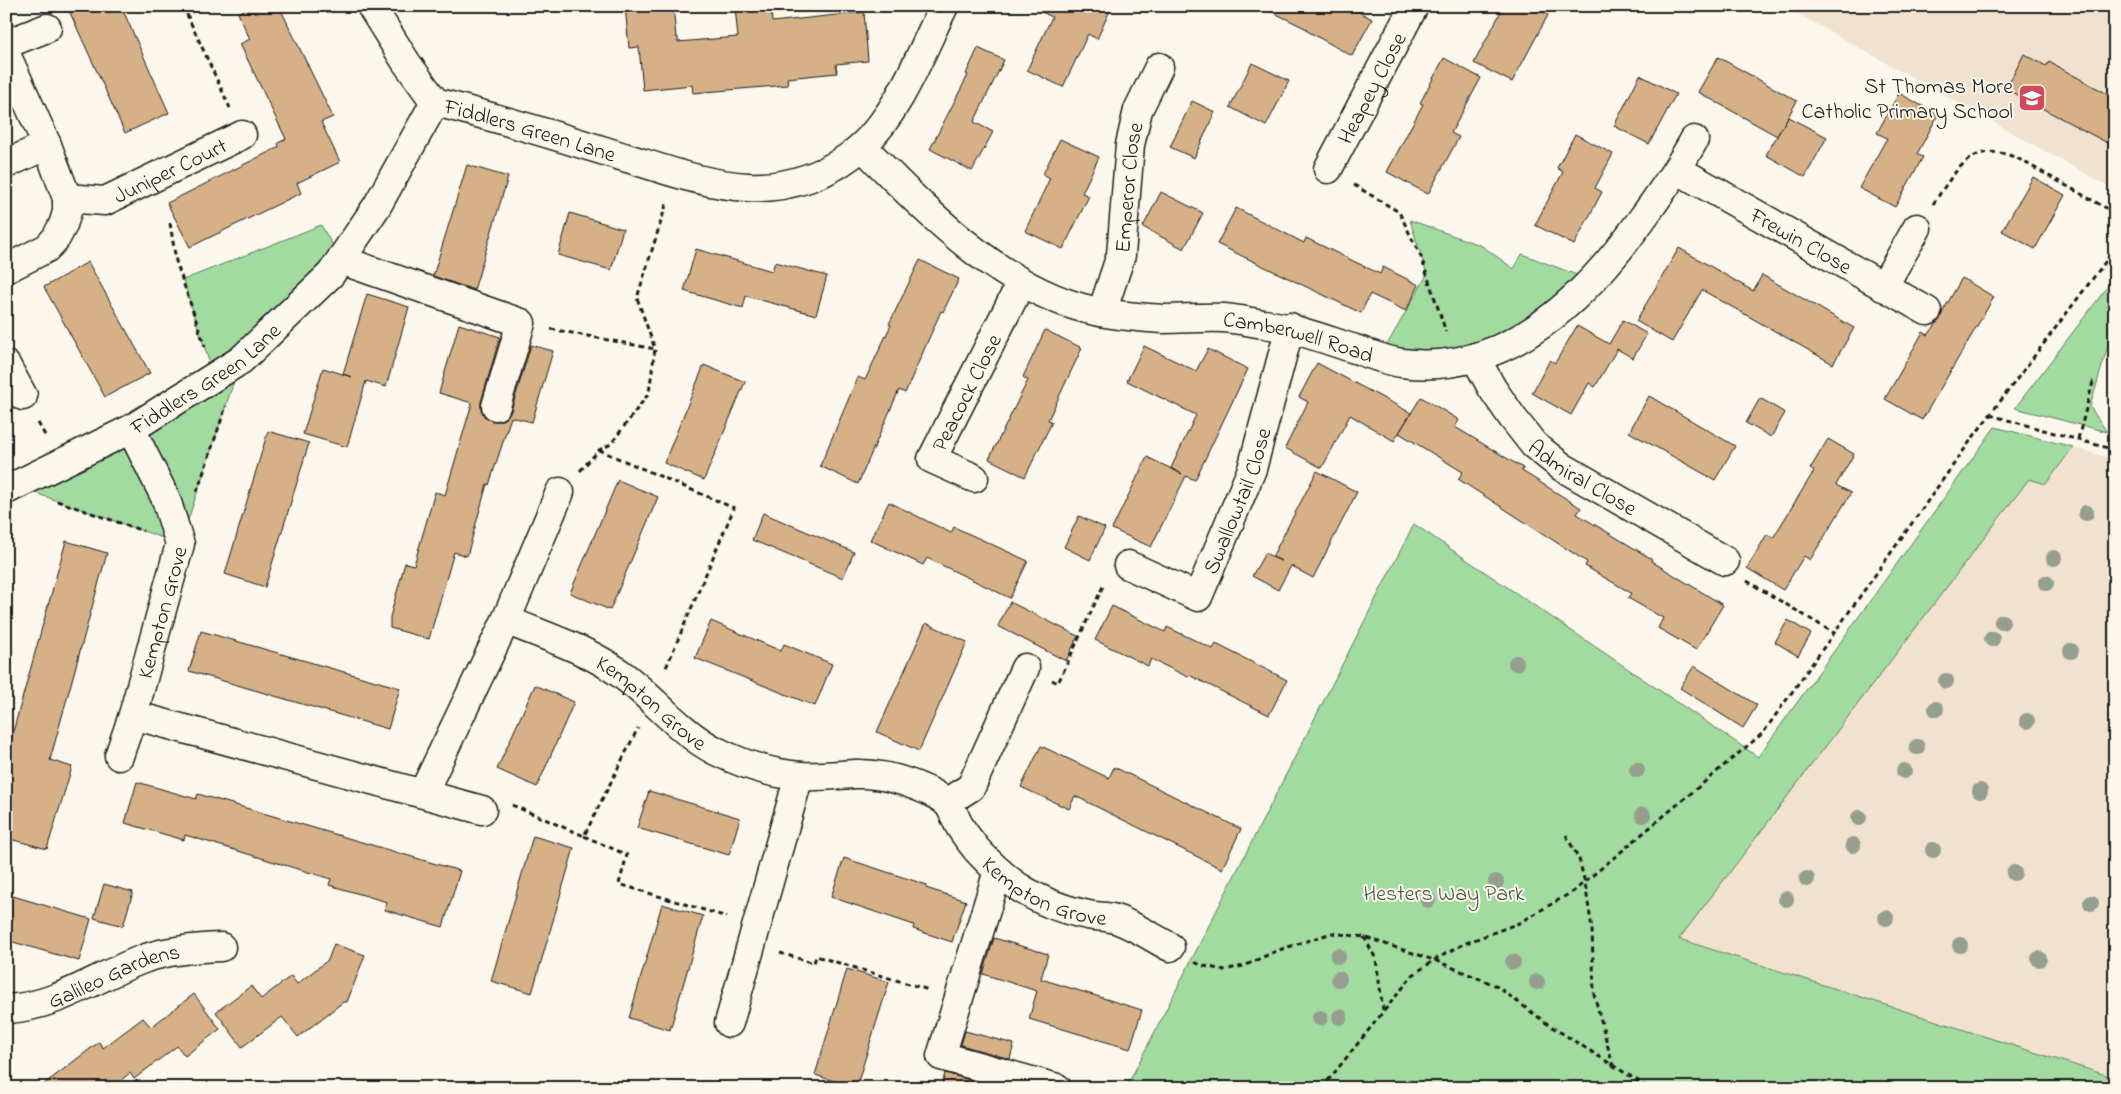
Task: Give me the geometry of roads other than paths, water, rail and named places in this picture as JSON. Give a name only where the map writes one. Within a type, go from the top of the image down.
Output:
[{"type":"street","points":[[371,6],[406,62],[435,102]]},
{"type":"street","name":"Fiddlers Green Lane","points":[[10,488],[61,465],[130,429],[241,360],[331,274],[377,206],[435,102],[488,115],[676,173],[722,184],[748,187],[775,186],[801,181],[826,171],[862,146],[881,126],[896,103],[944,6]]},
{"type":"street","name":"Heapey Close","points":[[1328,169],[1414,6]]},
{"type":"street","points":[[6,44],[47,28]]},
{"type":"street","points":[[6,54],[47,145],[67,198],[67,212],[56,238],[47,248],[6,270]]},
{"type":"street","name":"Emperor Close","points":[[1102,312],[1121,255],[1130,145],[1138,110],[1159,67]]},
{"type":"street","name":"Juniper Court","points":[[67,198],[105,202],[242,135]]},
{"type":"street","name":"Camberwell Road","points":[[862,146],[954,234],[1021,283],[1063,301],[1102,312],[1162,319],[1225,318],[1290,327],[1402,363],[1427,364],[1466,359],[1505,346],[1539,328],[1593,281],[1623,246],[1678,170],[1694,140]]},
{"type":"street","points":[[6,164],[47,145]]},
{"type":"street","name":"Frewin Close","points":[[1678,170],[1927,311]]},
{"type":"street","points":[[1883,287],[1917,228]]},
{"type":"street","points":[[341,260],[521,323],[496,406]]},
{"type":"street","name":"Peacock Close","points":[[974,478],[932,459],[1021,283]]},
{"type":"street","name":"Swallowtail Close","points":[[1128,565],[1198,597],[1252,469],[1290,327]]},
{"type":"street","name":"Admiral Close","points":[[1466,359],[1492,388],[1534,445],[1555,462],[1724,561]]},
{"type":"street","points":[[6,365],[23,396]]},
{"type":"street","name":"Kempton Grove","points":[[119,756],[180,544],[166,499],[130,429]]},
{"type":"street","points":[[423,792],[506,620],[560,492]]},
{"type":"street","name":"Kempton Grove","points":[[506,620],[600,661],[618,672],[652,700],[670,719],[692,736],[714,750],[739,762],[768,771],[799,776],[831,777],[856,774],[880,776],[927,790],[947,802],[960,828],[978,851],[998,871],[1018,886],[1064,909],[1089,916],[1115,919],[1170,947]]},
{"type":"street","points":[[947,802],[971,786],[1025,668]]},
{"type":"street","points":[[132,715],[423,792],[482,810]]},
{"type":"street","points":[[729,1023],[799,776]]},
{"type":"street","points":[[998,871],[941,1056],[1057,1088]]},
{"type":"street","name":"Galileo Gardens","points":[[6,1009],[47,1002],[145,959],[169,952],[221,947]]},
{"type":"place","name":"St Thomas More Catholic Primary School","points":[[2032,98]]},
{"type":"park label","name":"Hesters Way Park","points":[[1444,892]]}]
